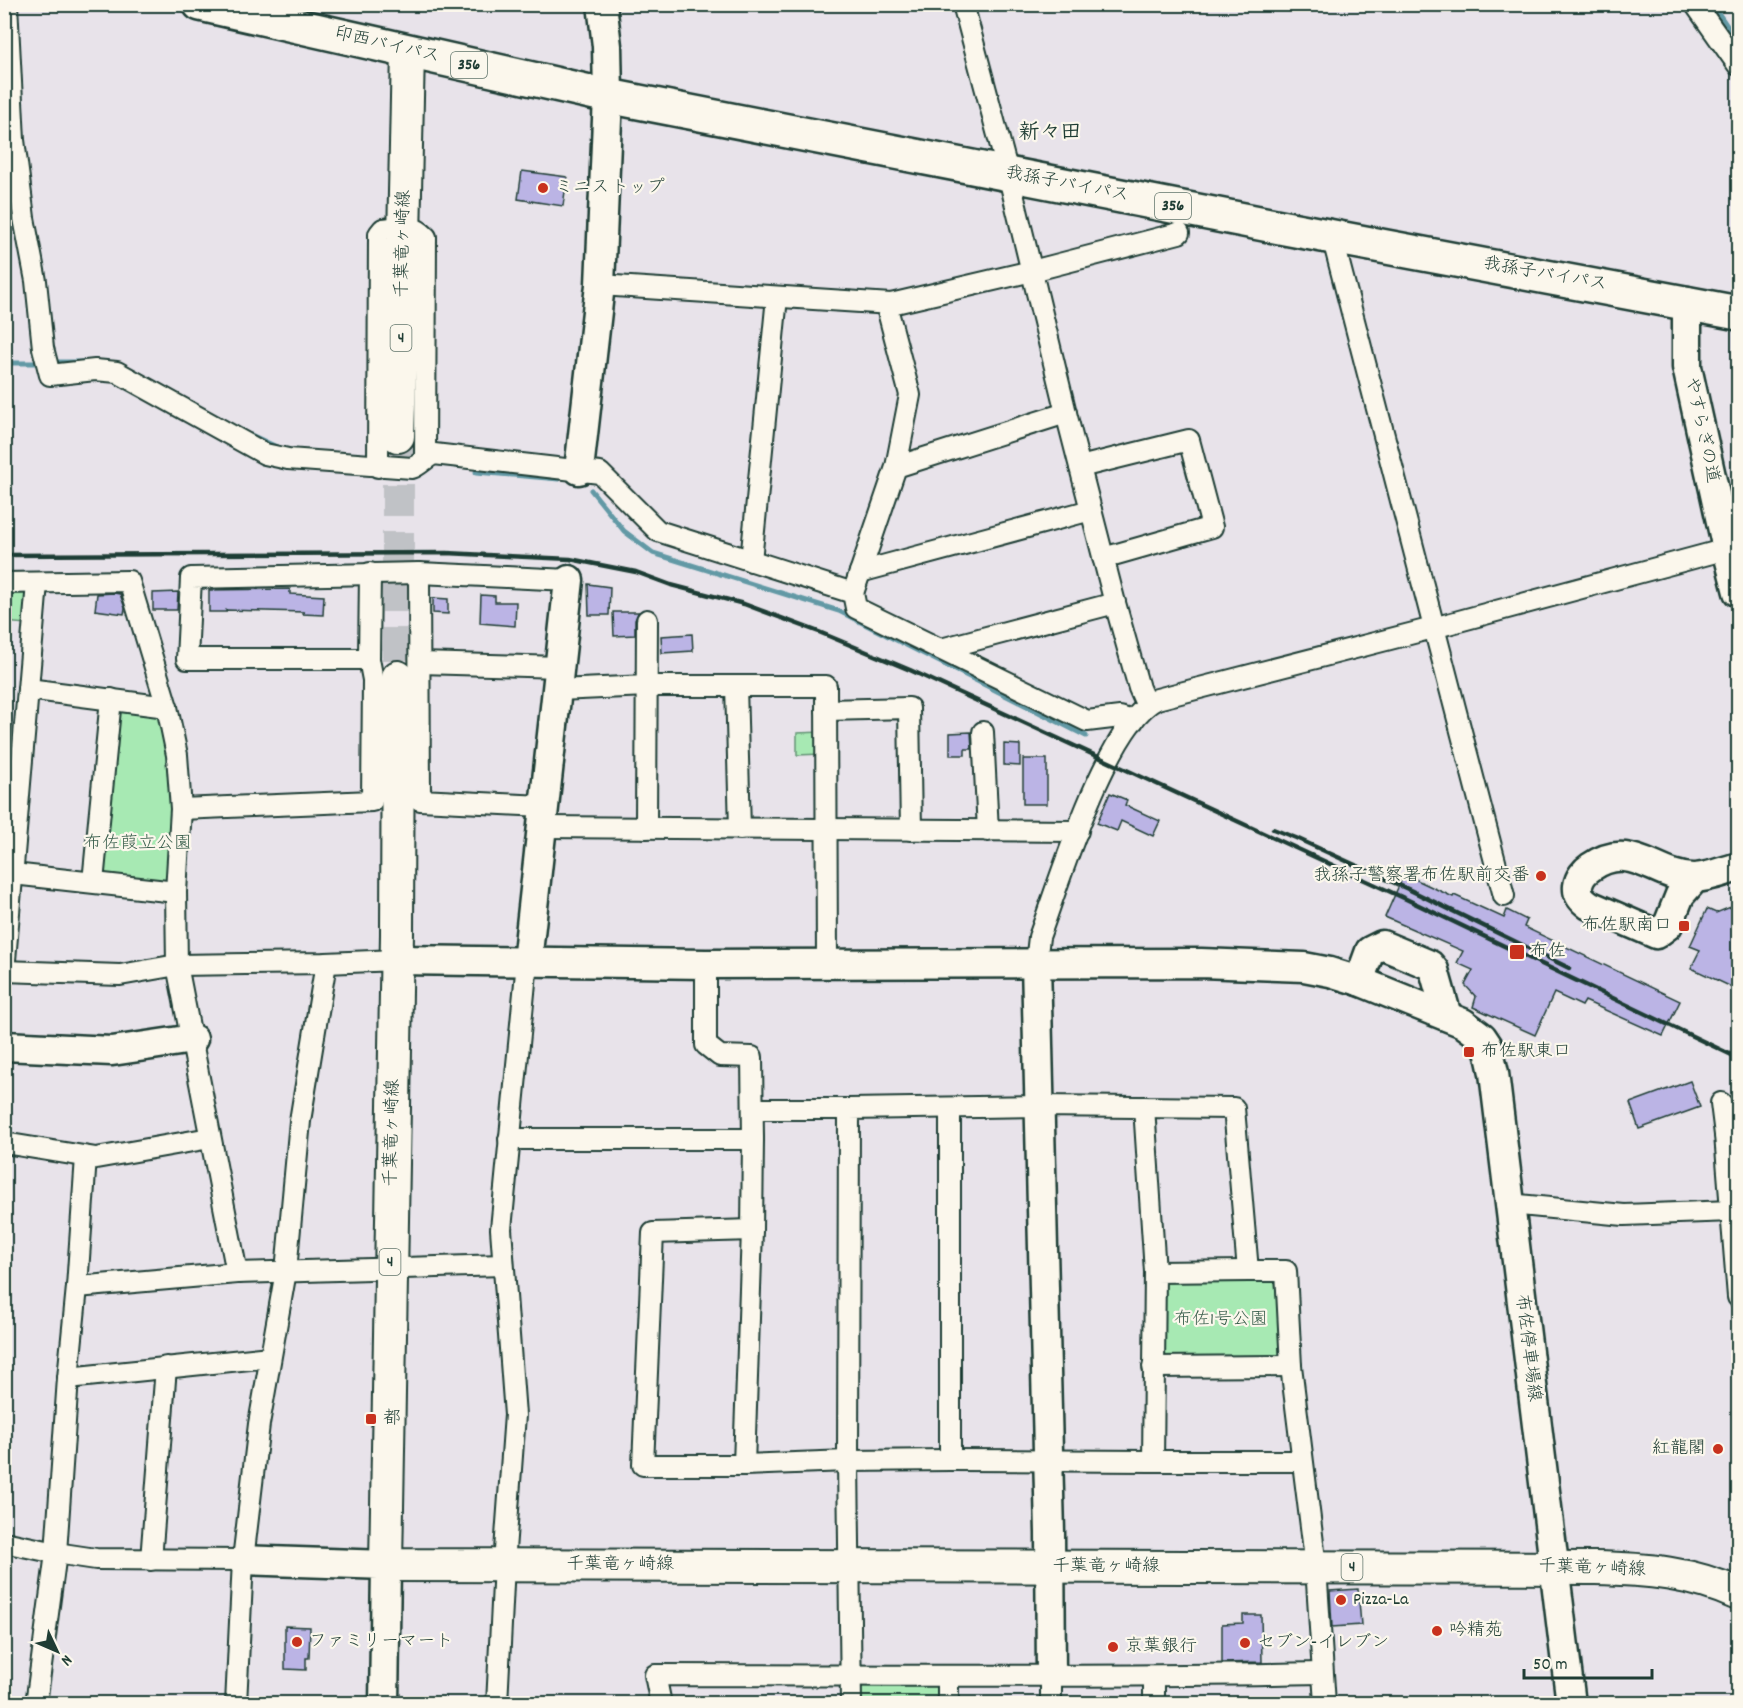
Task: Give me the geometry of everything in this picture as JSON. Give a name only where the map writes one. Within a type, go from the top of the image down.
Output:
[{"type":"highway","name":"印西バイパス","points":[[200,4],[608,96]]},
{"type":"highway","name":"我孫子バイパス","points":[[608,96],[1738,313]]},
{"type":"main road","name":"千葉竜ヶ崎線","points":[[398,436],[408,51]]},
{"type":"main road","name":"千葉竜ヶ崎線","points":[[409,670],[396,960],[386,1564],[1554,1567],[1665,1572],[1702,1580],[1738,1594]]},
{"type":"street","points":[[7,4],[14,140],[24,218],[36,281],[43,348],[50,375],[95,370],[117,372],[265,454],[288,459],[412,468],[434,454],[600,473],[658,531],[853,593]]},
{"type":"street","points":[[579,470],[600,285],[608,96],[607,46],[602,4]]},
{"type":"street","points":[[963,4],[1008,173],[1103,558],[1139,687],[1146,704]]},
{"type":"street","points":[[1695,4],[1738,65]]},
{"type":"street","points":[[378,467],[379,234],[383,229],[405,227],[419,229],[426,237],[425,458]]},
{"type":"street","points":[[600,285],[886,304],[1032,271],[1179,233]]},
{"type":"street","points":[[1332,236],[1503,896]]},
{"type":"street","points":[[752,561],[777,297]]},
{"type":"street","name":"やすらぎの道","points":[[1687,302],[1687,367],[1733,548],[1738,592]]},
{"type":"street","points":[[886,304],[910,395],[896,467],[853,593],[856,608],[1087,721],[1120,717],[1133,721]]},
{"type":"street","points":[[896,467],[1066,413]]},
{"type":"street","points":[[1080,467],[1189,440],[1212,527],[1103,558]]},
{"type":"street","points":[[860,572],[1091,510]]},
{"type":"street","points":[[1051,1704],[1051,1567],[1036,963],[1039,937],[1078,831],[1114,748],[1146,704],[1157,699],[1733,548]]},
{"type":"street","points":[[181,809],[372,801],[373,680],[369,659],[370,573]]},
{"type":"street","points":[[419,573],[409,670],[420,800],[646,828],[1078,831]]},
{"type":"street","points":[[369,659],[188,659],[191,578],[419,573],[569,580],[527,962],[501,1228],[515,1415],[497,1704]]},
{"type":"street","points":[[4,583],[129,581],[166,706],[177,755],[181,809],[176,892],[177,965],[237,1273]]},
{"type":"street","points":[[37,583],[28,689],[12,778],[4,971],[120,975],[177,965],[396,960]]},
{"type":"street","points":[[941,649],[1115,603]]},
{"type":"street","points":[[646,828],[647,620]]},
{"type":"street","points":[[409,670],[647,686],[826,686],[827,964]]},
{"type":"street","points":[[736,686],[740,829]]},
{"type":"street","points":[[28,689],[166,706]]},
{"type":"street","points":[[93,882],[111,699]]},
{"type":"street","points":[[826,710],[909,708],[911,830]]},
{"type":"street","points":[[983,732],[988,831]]},
{"type":"street","points":[[1695,878],[1738,867]]},
{"type":"street","points":[[9,872],[176,892]]},
{"type":"street","points":[[1359,981],[1370,951],[1382,945],[1430,965],[1434,970],[1447,1016]]},
{"type":"street","name":"布佐停車場線","points":[[396,960],[706,964],[1253,964],[1304,967],[1359,981],[1447,1016],[1474,1030],[1488,1046],[1494,1074],[1571,1704]]},
{"type":"street","points":[[236,1704],[243,1560],[259,1425],[286,1271],[300,1121],[326,963]]},
{"type":"street","points":[[706,964],[706,1044],[720,1056],[752,1057],[754,1109],[752,1230],[744,1465]]},
{"type":"street","points":[[4,1046],[112,1050],[193,1040]]},
{"type":"street","points":[[1721,1104],[1732,1136],[1732,1211],[1738,1297]]},
{"type":"street","points":[[754,1109],[1040,1106],[1234,1108],[1248,1271]]},
{"type":"street","points":[[1144,1107],[1155,1272],[1154,1461]]},
{"type":"street","points":[[950,1108],[950,1460]]},
{"type":"street","points":[[849,1109],[848,1461],[851,1704]]},
{"type":"street","points":[[4,1143],[96,1158],[210,1138]]},
{"type":"street","points":[[509,1139],[753,1139]]},
{"type":"street","points":[[36,1704],[56,1553],[86,1157]]},
{"type":"street","points":[[1509,1204],[1624,1215],[1732,1211]]},
{"type":"street","points":[[752,1230],[653,1233],[644,1465],[950,1460],[1302,1461]]},
{"type":"street","points":[[77,1287],[237,1273],[503,1265]]},
{"type":"street","points":[[1155,1272],[1286,1270],[1292,1366],[1316,1567],[1325,1704]]},
{"type":"street","points":[[68,1377],[270,1358]]},
{"type":"street","points":[[1153,1367],[1292,1366]]},
{"type":"street","points":[[151,1560],[166,1367]]},
{"type":"street","points":[[4,1542],[96,1559],[386,1564],[384,1704]]},
{"type":"street","points":[[661,1704],[654,1675],[1154,1677],[1322,1673]]},
{"type":"street","points":[[948,1676],[948,1704]]},
{"type":"street","points":[[1154,1677],[1154,1704]]},
{"type":"green space","points":[[4,585],[32,589],[26,624],[5,622]]},
{"type":"green space","name":"布佐葭立公園","points":[[111,699],[167,707],[176,892],[93,882]]},
{"type":"green space","points":[[822,732],[822,754],[797,755],[797,733]]},
{"type":"green space","name":"布佐1号公園","points":[[1161,1280],[1275,1281],[1282,1358],[1160,1359]]},
{"type":"green space","points":[[864,1685],[938,1686],[938,1703],[858,1704],[858,1692]]},
{"type":"building","name":"ミニストップ","points":[[522,171],[567,177],[563,206],[518,199]]},
{"type":"building","points":[[588,584],[610,587],[609,615],[589,615]]},
{"type":"building","points":[[290,589],[290,594],[324,596],[323,615],[303,614],[304,612],[226,610],[226,612],[209,612],[209,590]]},
{"type":"building","points":[[178,592],[177,610],[153,610],[153,593]]},
{"type":"building","points":[[97,594],[120,594],[125,608],[124,614],[95,610]]},
{"type":"building","points":[[481,595],[495,596],[495,602],[516,602],[515,626],[480,623]]},
{"type":"building","points":[[433,598],[448,599],[448,614],[433,613]]},
{"type":"building","points":[[613,612],[639,612],[635,620],[635,635],[614,636]]},
{"type":"building","points":[[692,634],[693,651],[662,653],[661,636]]},
{"type":"building","points":[[971,732],[972,749],[965,749],[965,755],[950,755],[950,733]]},
{"type":"building","points":[[1004,744],[1020,745],[1020,766],[1004,765]]},
{"type":"building","points":[[1023,759],[1047,759],[1047,804],[1023,804]]},
{"type":"building","points":[[1110,793],[1127,800],[1125,805],[1160,821],[1153,836],[1121,821],[1117,831],[1097,823]]},
{"type":"building","points":[[1404,874],[1504,918],[1507,910],[1527,920],[1524,927],[1680,1001],[1663,1036],[1585,1001],[1582,1006],[1554,993],[1535,1035],[1473,1007],[1476,997],[1465,985],[1473,970],[1457,963],[1463,951],[1385,917]]},
{"type":"building","points":[[1738,904],[1738,990],[1691,968],[1700,950],[1690,946],[1707,909],[1716,913]]},
{"type":"building","points":[[1690,1081],[1700,1107],[1639,1129],[1630,1103]]},
{"type":"building","points":[[1358,1589],[1361,1625],[1332,1627],[1330,1591]]},
{"type":"building","points":[[1243,1615],[1261,1615],[1262,1662],[1222,1663],[1222,1624],[1243,1623]]},
{"type":"building","name":"ファミリーマート","points":[[285,1626],[310,1627],[309,1658],[306,1658],[306,1670],[285,1669]]},
{"type":"waterway","points":[[1712,4],[1738,42]]},
{"type":"waterway","points":[[52,362],[85,362]]},
{"type":"waterway","points":[[4,363],[43,363]]},
{"type":"waterway","points":[[251,435],[281,449]]},
{"type":"waterway","points":[[476,472],[559,479]]},
{"type":"waterway","points":[[591,490],[624,531],[653,553],[839,611],[1086,736]]},
{"type":"tunnel","points":[[398,436],[398,677]]},
{"type":"railway","points":[[4,555],[447,553],[570,559],[636,572],[671,585],[744,604],[910,670],[1406,899],[1738,1058]]},
{"type":"railway","points":[[1273,829],[1410,890],[1569,968]]},
{"type":"place","name":"ミニストップ","points":[[543,188]]},
{"type":"place","name":"我孫子警察署布佐駅前交番","points":[[1541,876]]},
{"type":"place","name":"布佐駅南口","points":[[1684,926]]},
{"type":"place","name":"布佐","points":[[1517,952]]},
{"type":"place","name":"布佐駅東口","points":[[1469,1052]]},
{"type":"place","name":"都","points":[[371,1419]]},
{"type":"place","name":"紅龍閣","points":[[1718,1449]]},
{"type":"place","name":"Pizza-La","points":[[1341,1600]]},
{"type":"place","name":"吟精苑","points":[[1437,1631]]},
{"type":"place","name":"ファミリーマート","points":[[297,1642]]},
{"type":"place","name":"セブン-イレブン","points":[[1245,1643]]},
{"type":"place","name":"京葉銀行","points":[[1113,1647]]},
{"type":"district","name":"新々田","points":[[1050,134]]}]
